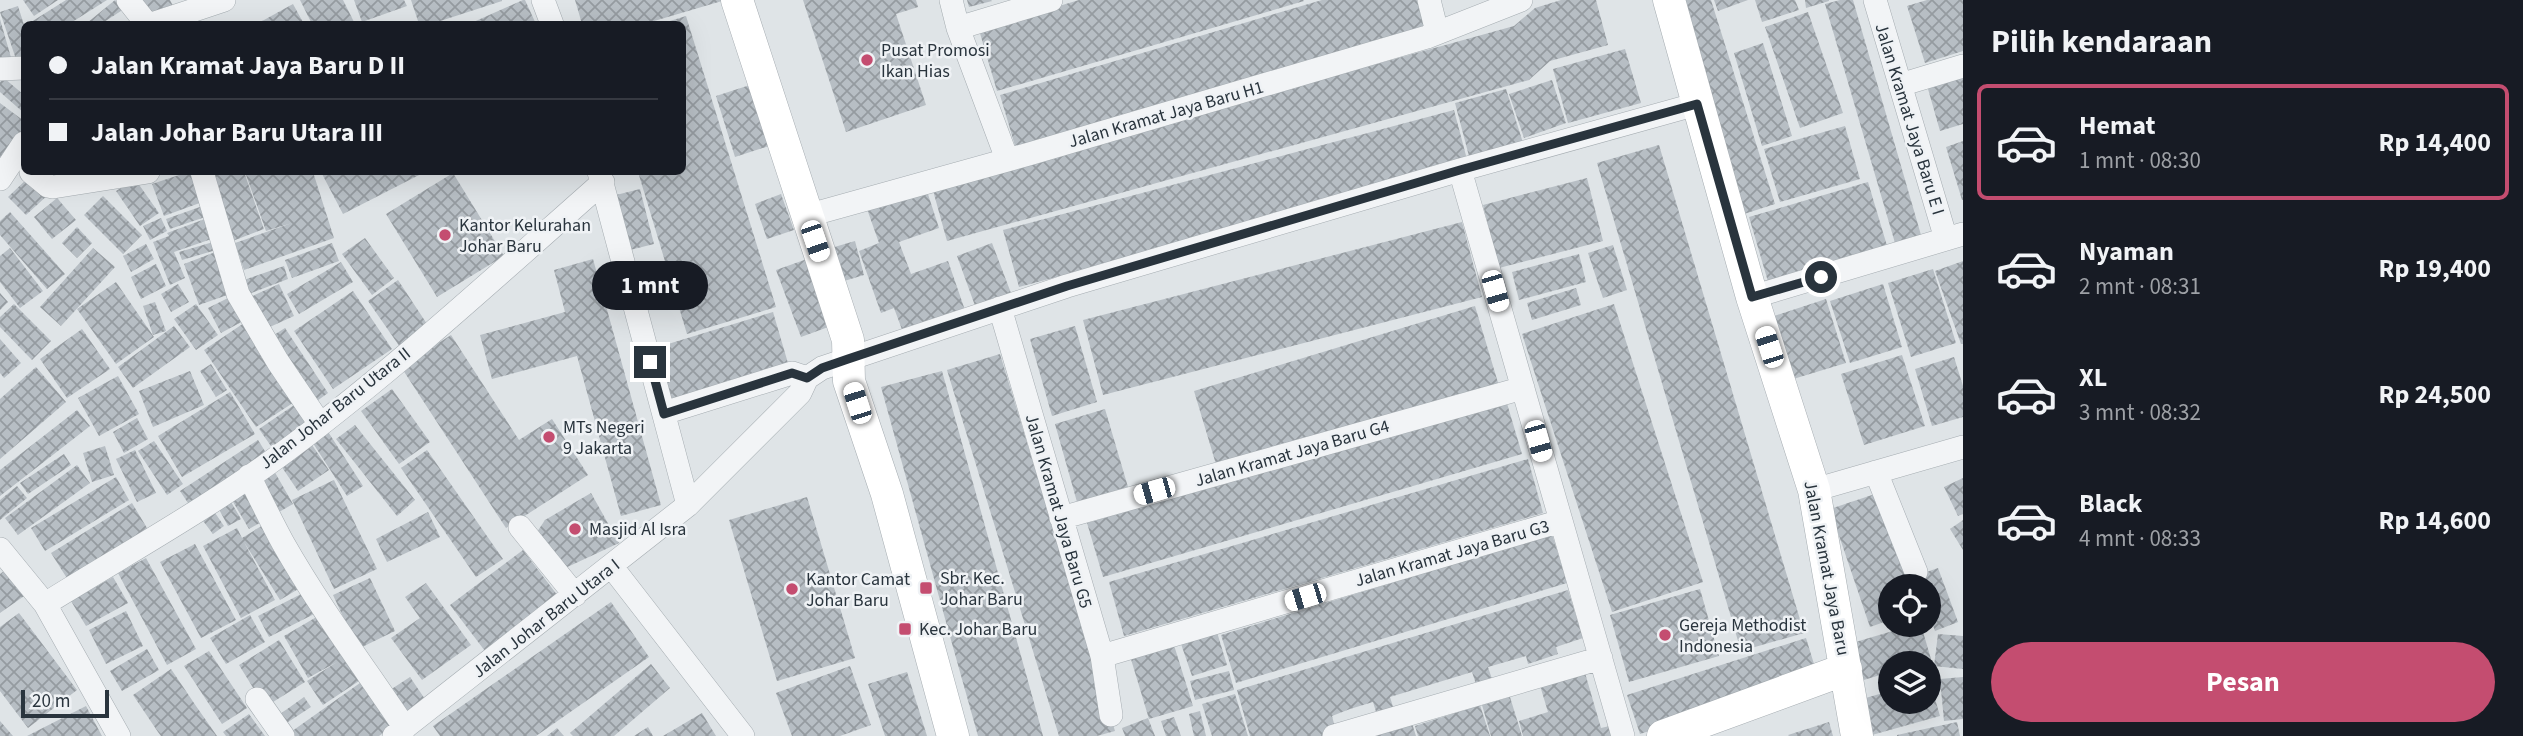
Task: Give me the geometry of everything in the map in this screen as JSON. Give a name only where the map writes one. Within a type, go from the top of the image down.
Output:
[{"type":"street","points":[[128,0],[147,21]]},
{"type":"street","points":[[159,21],[224,0]]},
{"type":"street","points":[[543,0],[551,21]]},
{"type":"street","points":[[737,0],[848,340],[849,381],[887,494],[953,736]]},
{"type":"street","points":[[951,0],[958,27],[1007,159]]},
{"type":"street","points":[[958,27],[1051,0]]},
{"type":"street","points":[[1429,0],[1437,32]]},
{"type":"street","name":"Jalan Kramat Jaya Baru H1","points":[[806,215],[1427,37],[1521,0]]},
{"type":"street","name":"Jalan Kramat Jaya Baru","points":[[1669,0],[1752,297],[1814,489],[1857,736]]},
{"type":"street","name":"Jalan Kramat Jaya Baru E I","points":[[1875,0],[1900,85],[1955,236]]},
{"type":"street","points":[[1900,85],[1963,66]]},
{"type":"street","points":[[0,69],[21,68]]},
{"type":"street","points":[[848,359],[1067,286],[1460,170],[1697,104]]},
{"type":"street","points":[[0,179],[21,162]]},
{"type":"street","points":[[1460,170],[1623,736]]},
{"type":"street","points":[[38,175],[48,186],[53,187],[129,175]]},
{"type":"street","points":[[203,175],[238,294],[278,362],[320,424]]},
{"type":"street","points":[[601,177],[688,505]]},
{"type":"street","name":"Jalan Johar Baru Utara II","points":[[45,604],[249,475],[320,424],[432,332],[601,177]]},
{"type":"street","points":[[1752,297],[1955,236]]},
{"type":"street","name":"Jalan Kramat Jaya Baru G5","points":[[1000,308],[1102,656],[1111,715]]},
{"type":"street","name":"Jalan Johar Baru Utara I","points":[[400,733],[688,505],[800,393],[807,378],[822,368],[848,359]]},
{"type":"street","points":[[664,414],[792,373],[807,378]]},
{"type":"street","name":"Jalan Kramat Jaya Baru G4","points":[[1061,518],[1522,388]]},
{"type":"street","points":[[1814,489],[1963,447]]},
{"type":"street","points":[[1876,472],[1916,572]]},
{"type":"street","points":[[249,475],[305,580],[400,733]]},
{"type":"street","name":"Jalan Kramat Jaya Baru G3","points":[[1102,656],[1561,521]]},
{"type":"street","points":[[520,527],[575,595]]},
{"type":"street","points":[[0,549],[45,604],[119,736]]},
{"type":"street","points":[[612,566],[743,736]]},
{"type":"street","points":[[1334,736],[1601,658]]},
{"type":"street","points":[[1662,736],[1846,669]]},
{"type":"street","points":[[257,699],[283,736]]},
{"type":"building","points":[[23,0],[58,0],[34,16]]},
{"type":"building","points":[[66,0],[107,0],[74,21],[33,21]]},
{"type":"building","points":[[115,0],[124,9],[106,21],[89,21]]},
{"type":"building","points":[[135,0],[170,0],[174,8],[147,21]]},
{"type":"building","points":[[300,0],[343,0],[354,21],[310,21]]},
{"type":"building","points":[[354,0],[404,0],[407,6],[365,21],[362,21]]},
{"type":"building","points":[[411,0],[502,0],[440,21],[418,21]]},
{"type":"building","points":[[523,0],[535,21],[476,21]]},
{"type":"building","points":[[575,0],[722,0],[654,21],[581,21]]},
{"type":"building","name":"Pusat Promosi Ikan Hias","points":[[803,0],[916,0],[918,7],[896,14],[926,105],[846,132]]},
{"type":"building","points":[[967,0],[991,0],[992,1],[969,7]]},
{"type":"building","points":[[1079,0],[1304,1],[997,91],[979,30]]},
{"type":"building","points":[[1322,0],[1417,0],[1428,36],[1018,156],[1000,95]]},
{"type":"building","points":[[1561,0],[1596,0],[1608,45],[1550,61],[1529,80],[947,241],[932,187],[1514,26],[1535,8]]},
{"type":"building","points":[[1678,0],[1711,0],[1775,204],[1744,214]]},
{"type":"building","points":[[1714,0],[1748,0],[1718,11]]},
{"type":"building","points":[[1755,0],[1795,0],[1799,10],[1762,22]]},
{"type":"building","points":[[1805,0],[1829,0],[1829,1],[1806,8]]},
{"type":"building","points":[[1853,0],[1921,235],[1895,243],[1825,4]]},
{"type":"building","points":[[1927,0],[1963,0],[1963,51],[1925,63],[1907,6]]},
{"type":"building","points":[[293,4],[302,21],[262,21]]},
{"type":"building","points":[[18,6],[23,21],[21,64],[18,65],[0,12]]},
{"type":"building","points":[[1808,12],[1843,113],[1800,128],[1765,27]]},
{"type":"building","points":[[686,16],[776,307],[687,334],[639,175],[686,175],[686,21],[670,21]]},
{"type":"building","points":[[0,19],[12,61],[0,65]]},
{"type":"building","points":[[1763,43],[1792,136],[1762,146],[1734,53]]},
{"type":"building","points":[[1625,49],[1641,103],[1568,123],[1553,69]]},
{"type":"building","points":[[1963,72],[1963,124],[1940,131],[1926,82]]},
{"type":"building","points":[[4,78],[21,92],[21,110],[0,92],[0,82]]},
{"type":"building","points":[[1552,80],[1566,123],[1524,138],[1509,94]]},
{"type":"building","points":[[750,85],[769,146],[735,157],[716,96]]},
{"type":"building","points":[[1506,89],[1524,146],[1470,160],[1455,103]]},
{"type":"building","points":[[0,103],[21,119],[21,131],[0,162]]},
{"type":"building","points":[[1454,110],[1469,167],[1019,287],[1003,230]]},
{"type":"building","points":[[1845,126],[1860,179],[1780,202],[1764,149]]},
{"type":"building","points":[[1963,141],[1963,200],[1962,200],[1946,147]]},
{"type":"building","points":[[1659,145],[1804,633],[1741,651],[1597,163]]},
{"type":"building","points":[[31,175],[49,194],[26,215],[8,197]]},
{"type":"building","points":[[46,175],[75,175],[51,186]]},
{"type":"building","points":[[179,175],[199,175],[208,200],[164,216],[152,184]]},
{"type":"building","points":[[206,175],[245,175],[264,229],[230,242]]},
{"type":"building","points":[[246,175],[314,175],[334,238],[244,270],[235,243],[292,223],[266,231]]},
{"type":"building","points":[[323,175],[419,175],[343,214]]},
{"type":"building","name":"Kantor Kelurahan Johar Baru","points":[[450,175],[454,175],[504,256],[437,297],[386,214]]},
{"type":"building","points":[[1587,178],[1603,241],[1499,268],[1483,205]]},
{"type":"building","points":[[135,179],[159,213],[140,226],[116,191]]},
{"type":"building","points":[[1868,182],[1888,249],[1769,285],[1749,217]]},
{"type":"building","points":[[926,188],[939,228],[899,242],[911,274],[948,261],[966,313],[904,335],[894,308],[881,313],[859,251],[879,243],[867,209]]},
{"type":"building","points":[[640,189],[654,244],[630,250],[616,195]]},
{"type":"building","points":[[781,194],[794,230],[767,239],[755,204]]},
{"type":"building","points":[[103,196],[142,235],[123,254],[84,215]]},
{"type":"building","points":[[57,198],[76,220],[52,239],[34,217]]},
{"type":"building","points":[[211,203],[214,214],[170,229],[166,219]]},
{"type":"building","points":[[10,212],[65,274],[47,289],[0,235],[0,221]]},
{"type":"building","points":[[213,216],[220,236],[174,252],[185,278],[170,285],[153,242],[169,236],[167,233]]},
{"type":"building","points":[[161,218],[167,231],[150,240],[143,226]]},
{"type":"building","points":[[1462,222],[1482,297],[1103,395],[1083,320]]},
{"type":"building","points":[[77,227],[92,243],[77,258],[62,243]]},
{"type":"building","points":[[365,238],[394,278],[372,295],[342,254]]},
{"type":"building","points":[[220,240],[223,248],[182,260],[179,252]]},
{"type":"building","points":[[855,241],[864,275],[841,282],[831,248]]},
{"type":"building","points":[[332,243],[339,261],[292,278],[285,260]]},
{"type":"building","points":[[992,243],[1014,301],[978,314],[957,256]]},
{"type":"building","points":[[146,244],[154,259],[131,272],[123,256]]},
{"type":"building","points":[[1613,245],[1627,290],[1603,298],[1588,253]]},
{"type":"building","points":[[10,248],[43,291],[20,308],[0,282],[0,256]]},
{"type":"building","points":[[93,248],[115,267],[61,326],[40,307]]},
{"type":"building","points":[[218,251],[233,293],[199,305],[184,264]]},
{"type":"building","points":[[1579,254],[1586,282],[1519,300],[1512,272]]},
{"type":"building","points":[[593,259],[661,505],[621,516],[577,356],[492,379],[480,335],[565,312],[554,270]]},
{"type":"building","points":[[807,259],[831,326],[801,337],[776,270]]},
{"type":"building","points":[[1963,261],[1963,344],[1961,344],[1935,271]]},
{"type":"building","points":[[341,262],[353,282],[299,314],[287,294]]},
{"type":"building","points":[[156,264],[166,286],[141,299],[131,277]]},
{"type":"building","points":[[284,266],[288,279],[246,295],[241,281]]},
{"type":"building","points":[[1933,269],[1956,343],[1911,357],[1888,283]]},
{"type":"building","points":[[398,280],[429,327],[400,347],[368,301]]},
{"type":"building","points":[[116,282],[154,337],[116,364],[77,309]]},
{"type":"building","points":[[178,284],[189,302],[171,312],[161,294]]},
{"type":"building","points":[[279,284],[294,316],[261,331],[246,299]]},
{"type":"building","points":[[1883,284],[1902,347],[1850,363],[1830,301]]},
{"type":"building","points":[[1576,288],[1581,305],[1532,320],[1527,303]]},
{"type":"building","points":[[353,291],[392,349],[333,389],[294,331]]},
{"type":"building","points":[[0,293],[8,302],[0,310]]},
{"type":"building","points":[[234,295],[247,319],[221,333],[208,308]]},
{"type":"building","points":[[1826,299],[1846,363],[1790,380],[1771,317]]},
{"type":"building","points":[[155,302],[166,331],[153,335],[143,306]]},
{"type":"building","points":[[14,304],[51,341],[32,360],[0,327],[0,317]]},
{"type":"building","points":[[196,304],[218,335],[196,350],[174,319]]},
{"type":"building","points":[[1614,304],[1703,582],[1612,612],[1522,334]]},
{"type":"building","points":[[1475,306],[1499,386],[1218,471],[1194,391]]},
{"type":"building","points":[[773,312],[790,370],[672,405],[655,348]]},
{"type":"building","points":[[244,323],[296,401],[256,427],[204,350]]},
{"type":"building","points":[[174,326],[190,347],[133,388],[118,367]]},
{"type":"building","points":[[1075,326],[1097,402],[1052,416],[1030,339]]},
{"type":"building","points":[[285,328],[328,393],[310,406],[266,340]]},
{"type":"building","points":[[82,329],[110,369],[67,398],[40,359]]},
{"type":"building","points":[[451,335],[519,440],[552,419],[588,475],[506,528],[401,367]]},
{"type":"building","points":[[0,339],[21,363],[4,378],[0,373]]},
{"type":"building","points":[[1000,354],[1115,731],[1097,736],[1059,736],[947,370]]},
{"type":"building","points":[[1902,355],[1925,426],[1864,445],[1841,374]]},
{"type":"building","points":[[1954,357],[1963,386],[1963,417],[1932,426],[1915,369]]},
{"type":"building","points":[[211,364],[227,390],[216,397],[200,371]]},
{"type":"building","points":[[36,367],[66,402],[0,459],[0,399]]},
{"type":"building","points":[[190,371],[204,405],[153,427],[139,391]]},
{"type":"building","points":[[942,371],[1043,736],[978,736],[949,633],[881,387]]},
{"type":"building","points":[[118,376],[139,414],[99,436],[78,398]]},
{"type":"building","points":[[392,389],[430,442],[399,464],[361,411]]},
{"type":"building","points":[[230,392],[255,434],[182,477],[158,436]]},
{"type":"building","points":[[1506,400],[1522,454],[1103,577],[1087,523]]},
{"type":"building","points":[[297,403],[311,423],[273,449],[259,429]]},
{"type":"building","points":[[1105,409],[1128,487],[1077,502],[1055,424]]},
{"type":"building","points":[[77,410],[90,426],[0,496],[0,470]]},
{"type":"building","points":[[137,418],[148,439],[124,453],[113,432]]},
{"type":"building","points":[[355,425],[415,500],[397,516],[336,439]]},
{"type":"building","points":[[325,427],[363,486],[347,496],[309,437]]},
{"type":"building","points":[[308,439],[329,470],[298,491],[277,460]]},
{"type":"building","points":[[258,440],[268,456],[190,506],[180,491]]},
{"type":"building","points":[[154,441],[183,484],[167,495],[138,451]]},
{"type":"building","points":[[105,446],[114,475],[92,482],[83,453]]},
{"type":"building","points":[[135,450],[156,493],[137,502],[116,459]]},
{"type":"building","points":[[427,450],[503,559],[476,577],[401,468]]},
{"type":"building","points":[[64,454],[71,465],[28,494],[20,483]]},
{"type":"building","points":[[1528,459],[1543,513],[1124,636],[1109,582]]},
{"type":"building","points":[[77,465],[90,483],[18,535],[5,518]]},
{"type":"building","points":[[273,469],[293,504],[272,516],[252,481]]},
{"type":"building","points":[[116,477],[129,500],[45,551],[31,528]]},
{"type":"building","points":[[1963,478],[1963,514],[1958,516],[1944,487]]},
{"type":"building","points":[[334,480],[377,569],[334,589],[292,500]]},
{"type":"building","points":[[250,482],[270,517],[249,529],[229,495]]},
{"type":"building","points":[[17,486],[27,498],[0,520],[0,500]]},
{"type":"building","points":[[1881,492],[1909,574],[1878,574],[1878,624],[1870,627],[1830,509]]},
{"type":"building","name":"Masjid Al Isra","points":[[591,493],[619,543],[561,570],[533,538],[545,520]]},
{"type":"building","points":[[227,495],[241,519],[228,526],[215,502]]},
{"type":"building","name":"Kantor Camat Johar Baru","points":[[807,497],[855,658],[777,681],[729,520]]},
{"type":"building","points":[[132,503],[150,533],[70,583],[51,553]]},
{"type":"building","points":[[209,504],[224,526],[213,534],[197,513]]},
{"type":"building","points":[[428,512],[440,537],[387,562],[376,539]]},
{"type":"building","points":[[1963,520],[1963,550],[1950,529]]},
{"type":"building","points":[[268,522],[305,585],[280,600],[244,542],[275,600],[241,618],[203,546],[237,528],[242,538]]},
{"type":"building","points":[[1552,534],[1567,583],[1236,683],[1221,635]]},
{"type":"building","points":[[195,544],[236,620],[201,638],[160,562]]},
{"type":"building","points":[[523,550],[561,600],[488,655],[450,605]]},
{"type":"building","points":[[146,558],[196,649],[167,665],[118,573]]},
{"type":"building","points":[[8,568],[27,594],[0,613],[0,574]]},
{"type":"building","points":[[1938,568],[1940,574],[1921,574]]},
{"type":"building","points":[[1941,576],[1958,622],[1941,629]]},
{"type":"building","points":[[113,577],[128,603],[86,626],[71,601]]},
{"type":"building","points":[[370,578],[395,631],[358,649],[333,595]]},
{"type":"building","points":[[426,583],[471,645],[422,680],[391,638],[420,618],[405,597]]},
{"type":"building","name":"Gereja Methodist Indonesia","points":[[1700,589],[1719,656],[1629,682],[1610,615]]},
{"type":"building","points":[[309,590],[320,611],[269,637],[258,616]]},
{"type":"building","points":[[1568,590],[1583,638],[1556,647],[1558,654],[1528,664],[1526,656],[1488,667],[1493,682],[1477,687],[1472,672],[1390,697],[1394,710],[1377,715],[1373,702],[1350,709],[1332,716],[1337,735],[1250,736],[1237,690]]},
{"type":"building","points":[[611,602],[649,657],[536,736],[440,736],[433,726]]},
{"type":"building","points":[[126,611],[143,646],[106,664],[89,630]]},
{"type":"building","points":[[325,612],[365,677],[323,705],[307,681],[337,662],[308,678],[284,636]]},
{"type":"building","points":[[19,613],[77,690],[28,728],[0,691],[0,627]]},
{"type":"building","points":[[250,615],[265,642],[226,664],[210,638]]},
{"type":"building","points":[[1216,629],[1227,665],[1192,676],[1180,641]]},
{"type":"building","points":[[1941,634],[1963,636],[1963,669],[1941,667],[1941,651],[1936,651],[1938,637],[1941,637]]},
{"type":"building","points":[[1878,635],[1925,637],[1929,651],[1878,651],[1878,676],[1854,683],[1842,646]]},
{"type":"building","points":[[1806,638],[1818,677],[1640,734],[1627,695]]},
{"type":"building","points":[[279,640],[305,682],[265,707],[239,665]]},
{"type":"building","points":[[1173,642],[1193,706],[1149,719],[1130,656]]},
{"type":"building","points":[[147,649],[159,670],[122,691],[110,671]]},
{"type":"building","points":[[209,651],[247,708],[222,724],[184,666]]},
{"type":"building","points":[[651,664],[670,688],[614,736],[573,736],[570,733]]},
{"type":"building","points":[[850,666],[871,725],[840,736],[792,736],[776,693]]},
{"type":"building","points":[[1583,666],[1601,728],[1614,725],[1617,736],[1523,736],[1519,721],[1548,712],[1538,679]]},
{"type":"building","points":[[171,669],[217,736],[161,736],[158,732],[133,695]]},
{"type":"building","points":[[1229,671],[1234,690],[1195,700],[1190,681]]},
{"type":"building","points":[[907,672],[927,736],[885,736],[868,684]]},
{"type":"building","points":[[410,677],[429,705],[406,720],[387,692]]},
{"type":"building","points":[[1963,677],[1963,719],[1944,721],[1941,679]]},
{"type":"building","points":[[367,678],[399,722],[379,736],[289,736],[288,734]]},
{"type":"building","points":[[1235,694],[1248,736],[1212,736],[1202,704]]},
{"type":"building","points":[[1878,694],[1878,714],[1940,716],[1872,735],[1862,699]]},
{"type":"building","points":[[304,697],[311,707],[282,726],[276,717]]},
{"type":"building","points":[[1510,697],[1522,736],[1491,736],[1482,705]]},
{"type":"building","points":[[1480,705],[1490,736],[1418,736],[1415,726]]},
{"type":"building","points":[[86,706],[102,736],[27,736]]},
{"type":"building","points":[[1200,711],[1206,736],[1194,736],[1189,714]]},
{"type":"building","points":[[702,713],[716,736],[663,736]]},
{"type":"building","points":[[249,714],[265,736],[226,736],[223,732]]},
{"type":"building","points":[[1174,717],[1181,736],[1166,736],[1161,721]]},
{"type":"building","points":[[1410,717],[1416,736],[1372,736]]},
{"type":"building","points":[[1148,718],[1155,736],[1125,736],[1122,728]]},
{"type":"building","points":[[0,721],[13,736],[0,736]]},
{"type":"building","points":[[1829,722],[1833,736],[1788,735]]},
{"type":"building","points":[[1957,722],[1960,736],[1897,736],[1897,735]]},
{"type":"building","points":[[648,727],[653,736],[634,736]]},
{"type":"building","points":[[557,728],[564,736],[547,736]]},
{"type":"place","name":"Pusat Promosi Ikan Hias","points":[[867,60]]},
{"type":"place","name":"Kantor Kelurahan Johar Baru","points":[[445,235]]},
{"type":"place","name":"MTs Negeri 9 Jakarta","points":[[549,437]]},
{"type":"place","name":"Masjid Al Isra","points":[[575,529]]},
{"type":"place","name":"Sbr. Kec. Johar Baru","points":[[926,588]]},
{"type":"place","name":"Kantor Camat Johar Baru","points":[[792,589]]},
{"type":"place","name":"Kec. Johar Baru","points":[[905,629]]},
{"type":"place","name":"Gereja Methodist Indonesia","points":[[1665,635]]},
{"type":"route","points":[[650,362],[664,414],[792,373],[807,378],[822,368],[1067,286],[1460,170],[1697,104],[1752,297],[1821,277]]}]
